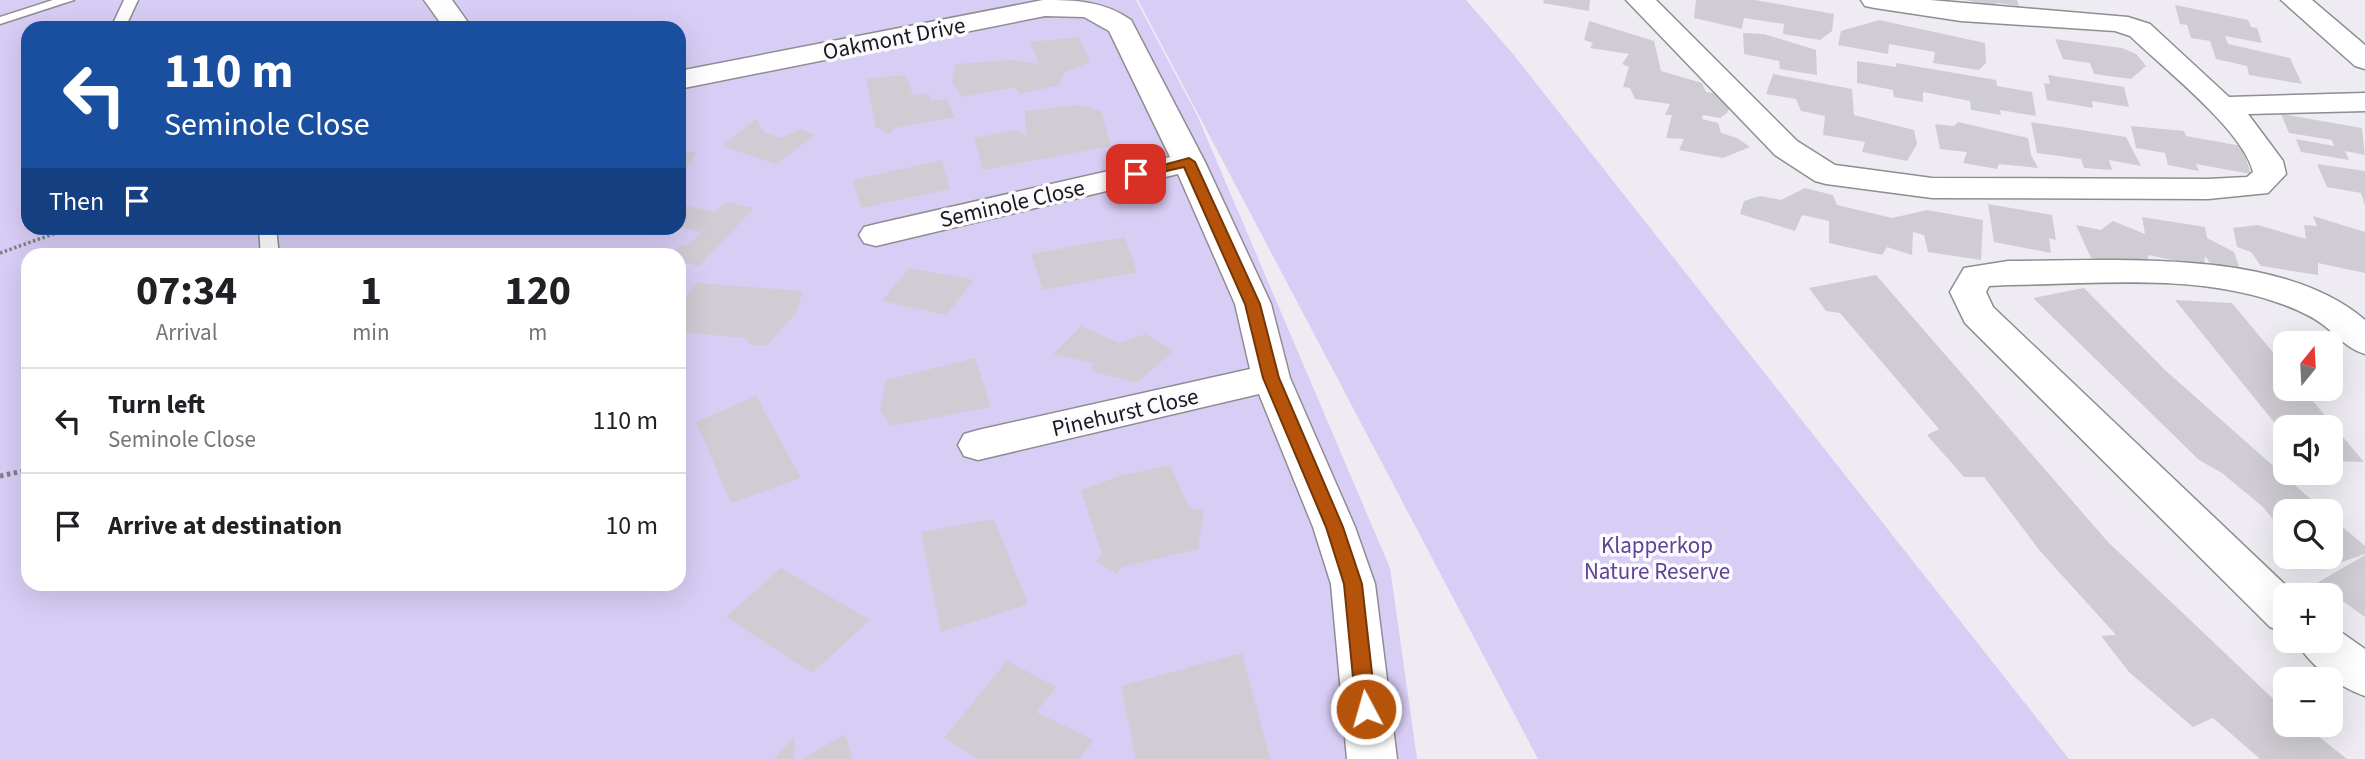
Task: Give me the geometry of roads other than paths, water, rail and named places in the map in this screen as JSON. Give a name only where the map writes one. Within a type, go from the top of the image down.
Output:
[{"type":"street","points":[[438,0],[453,21]]},
{"type":"street","points":[[1640,0],[1786,148],[1826,174],[1932,188],[2208,189],[2256,186],[2270,174],[2267,161],[2245,128],[2146,33],[2127,25],[1961,13],[1875,0]]},
{"type":"street","points":[[2295,0],[2365,60]]},
{"type":"street","name":"Oakmont Drive","points":[[686,79],[1045,8],[1092,10],[1107,15],[1126,34],[1189,162],[1253,304],[1271,378],[1334,527],[1353,584],[1372,759]]},
{"type":"street","points":[[2221,106],[2365,102]]},
{"type":"street","name":"Seminole Close","points":[[876,235],[1189,162]]},
{"type":"street","points":[[2273,601],[1978,314],[1968,292],[1977,276],[2008,273],[2206,275],[2266,285],[2329,311],[2365,341]]},
{"type":"street","name":"Pinehurst Close","points":[[978,445],[1271,378]]},
{"type":"street","points":[[2336,653],[2365,676]]},
{"type":"lane","points":[[3,21],[67,0]]},
{"type":"lane","points":[[120,21],[131,0]]},
{"type":"park label","name":"Klapperkop Nature Reserve","points":[[1657,558]]}]
